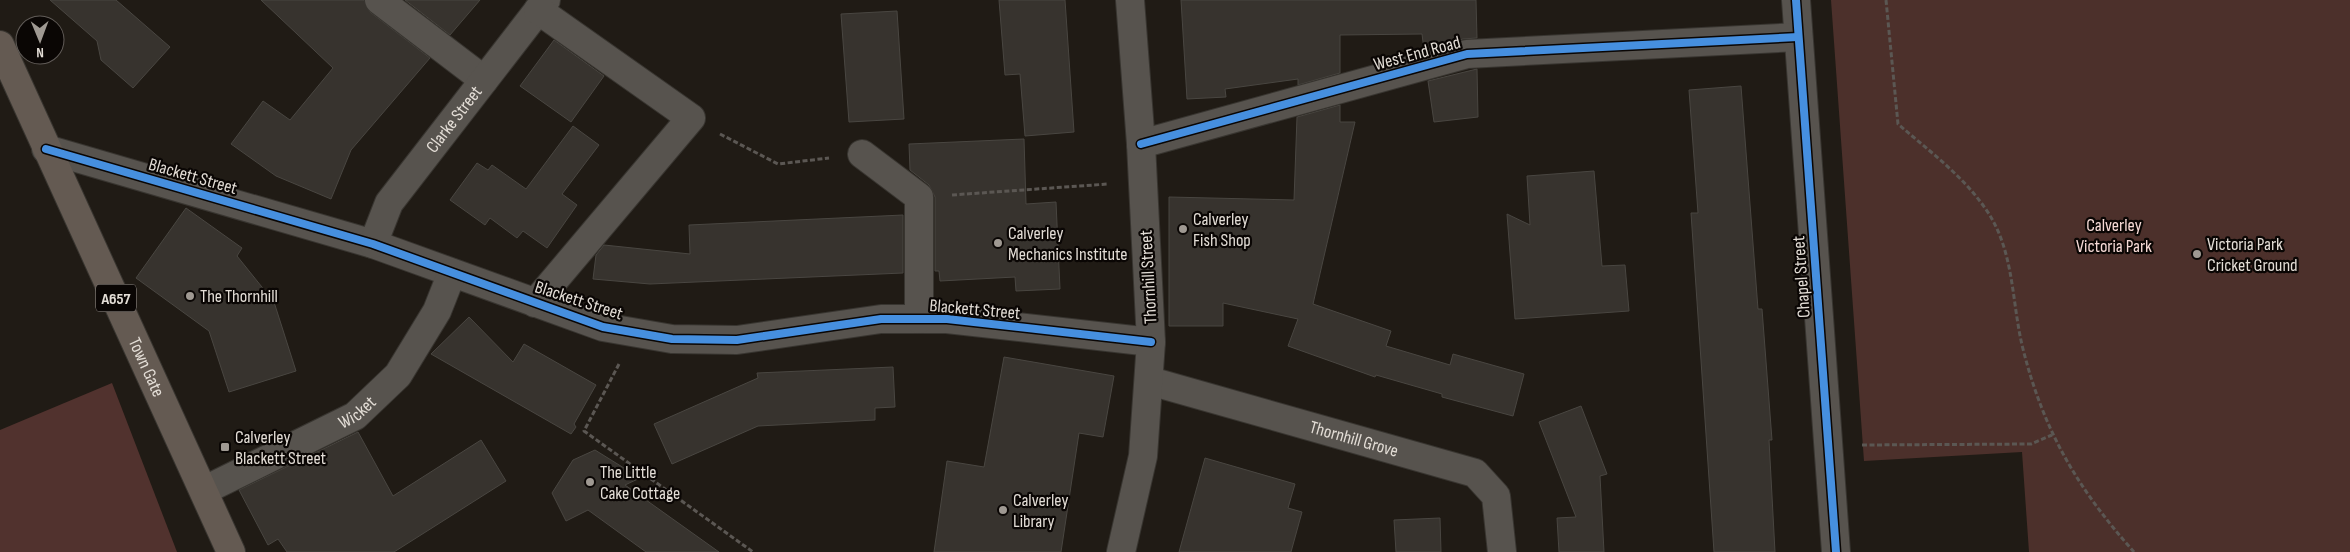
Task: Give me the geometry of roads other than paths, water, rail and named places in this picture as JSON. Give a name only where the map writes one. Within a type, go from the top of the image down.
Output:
[{"type":"main road","name":"Town Gate","points":[[0,44],[46,148],[205,490],[231,552]]},
{"type":"street","points":[[379,0],[484,80]]},
{"type":"street","name":"Thornhill Street","points":[[1121,552],[1143,456],[1150,381],[1151,342],[1142,144],[1130,0]]},
{"type":"street","name":"Chapel Street","points":[[1796,0],[1836,552]]},
{"type":"street","points":[[534,302],[690,118],[542,5]]},
{"type":"street","name":"Clarke Street","points":[[373,244],[388,203],[542,5]]},
{"type":"street","name":"West End Road","points":[[1142,144],[1467,54],[1798,37]]},
{"type":"street","name":"Blackett Street","points":[[46,148],[373,244],[603,327],[635,333],[672,339],[737,340],[881,319],[947,319],[1151,342]]},
{"type":"street","points":[[862,154],[919,197],[919,319]]},
{"type":"street","name":"Wicket","points":[[205,490],[355,416],[398,375],[437,311],[452,273]]},
{"type":"street","name":"Thornhill Grove","points":[[1150,381],[1474,473],[1496,496],[1502,552]]},
{"type":"place","name":"Calverley Fish Shop","points":[[1183,229]]},
{"type":"place","name":"Calverley Mechanics Institute","points":[[998,243]]},
{"type":"place","name":"Victoria Park Cricket Ground","points":[[2197,254]]},
{"type":"place","name":"The Thornhill","points":[[190,296]]},
{"type":"place","name":"Calverley Blackett Street","points":[[225,447]]},
{"type":"place","name":"The Little Cake Cottage","points":[[590,482]]},
{"type":"place","name":"Calverley Library","points":[[1003,510]]},
{"type":"park label","name":"Calverley Victoria Park","points":[[2114,235]]}]
